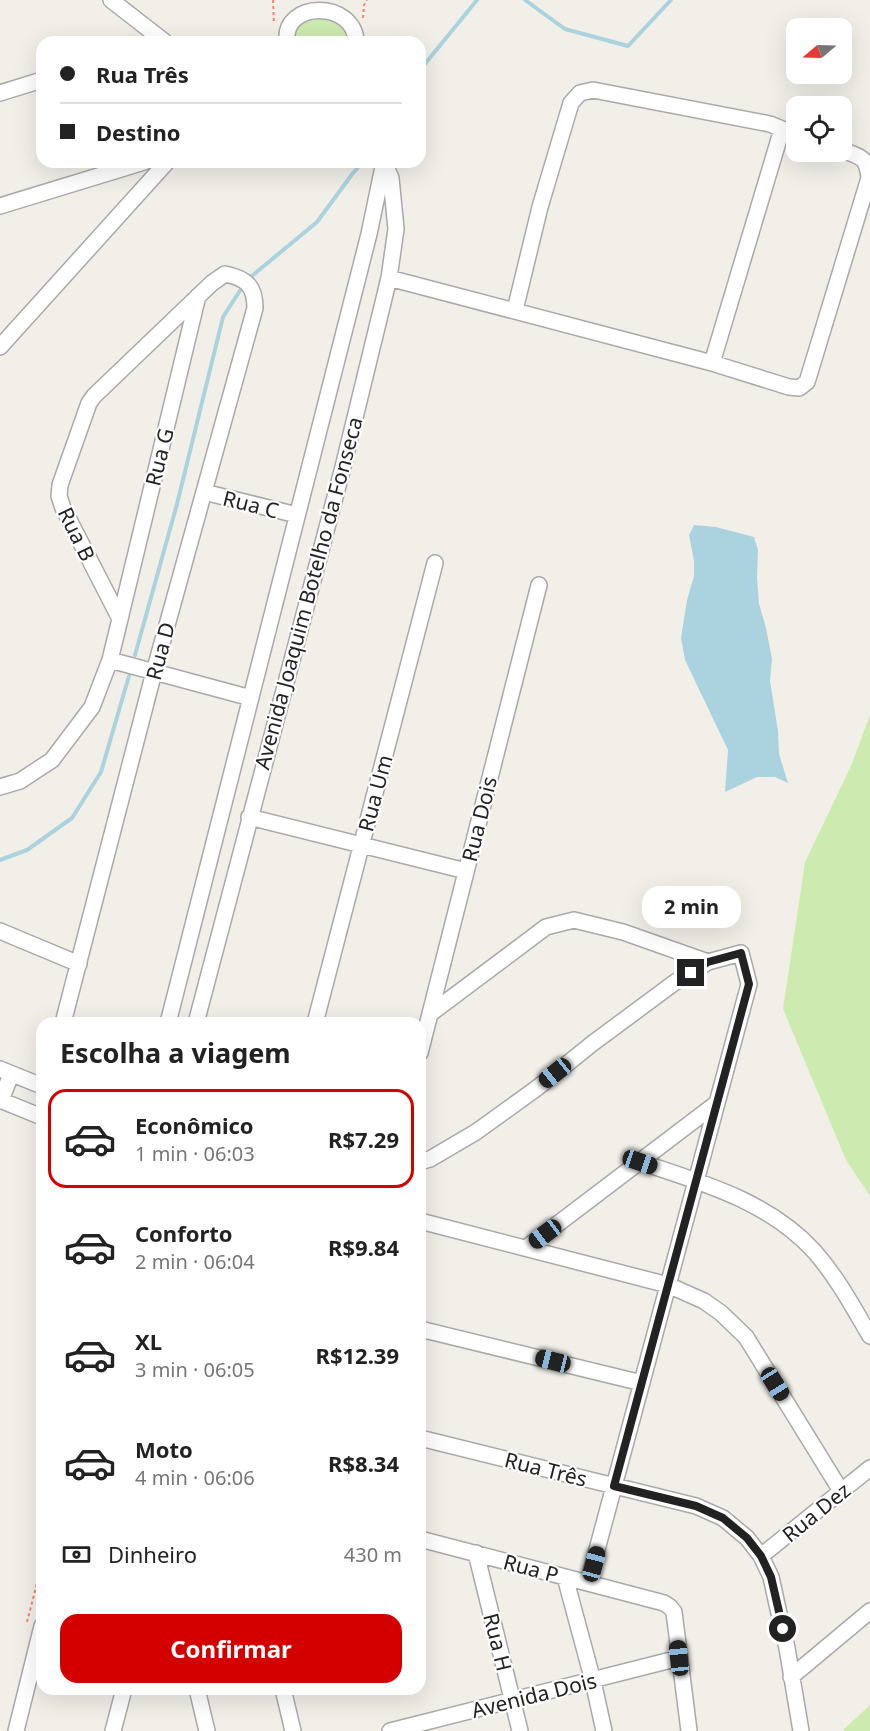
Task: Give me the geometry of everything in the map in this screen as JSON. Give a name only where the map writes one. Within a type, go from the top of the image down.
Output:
[{"type":"street","points":[[111,0],[156,36]]},
{"type":"street","points":[[283,36],[302,3],[326,3],[348,9],[356,36]]},
{"type":"street","points":[[0,93],[36,82]]},
{"type":"street","points":[[515,310],[540,207],[571,103],[579,93],[593,90],[770,124],[786,131]]},
{"type":"street","points":[[712,363],[786,141]]},
{"type":"street","points":[[389,278],[799,388],[807,382],[869,178],[868,165],[861,157],[852,154]]},
{"type":"street","points":[[0,206],[124,168]]},
{"type":"street","points":[[0,347],[162,168]]},
{"type":"street","points":[[170,1017],[369,234],[383,168]]},
{"type":"street","name":"Avenida Joaquim Botelho da Fonseca","points":[[198,1017],[343,467],[389,278],[396,230],[391,178],[387,168]]},
{"type":"street","name":"Rua B","points":[[120,619],[59,496],[60,485],[89,403],[212,283],[225,274],[246,281]]},
{"type":"street","name":"Rua D","points":[[65,1017],[154,672],[255,308],[255,295],[246,281]]},
{"type":"street","name":"Rua G","points":[[120,619],[198,296]]},
{"type":"street","name":"Rua C","points":[[204,492],[297,515]]},
{"type":"street","name":"Rua Um","points":[[317,1017],[435,563]]},
{"type":"street","name":"Rua Dois","points":[[426,1030],[539,585]]},
{"type":"street","points":[[0,788],[20,781],[52,760],[92,707],[110,660],[120,619]]},
{"type":"street","points":[[110,660],[251,698]]},
{"type":"street","points":[[249,818],[466,871]]},
{"type":"street","points":[[430,1014],[546,927],[574,920],[623,932],[708,962]]},
{"type":"street","points":[[0,931],[80,964]]},
{"type":"street","points":[[426,1160],[476,1132],[674,983],[708,962],[741,953],[749,984],[588,1583]]},
{"type":"street","points":[[36,1084],[5,1071],[1,1101],[36,1115]]},
{"type":"street","points":[[526,1248],[717,1103]]},
{"type":"street","points":[[640,1162],[732,1194],[764,1210],[789,1228],[813,1250],[827,1267],[870,1336]]},
{"type":"street","points":[[426,1223],[669,1285],[704,1301],[721,1313],[746,1338],[841,1491]]},
{"type":"street","points":[[426,1330],[642,1383]]},
{"type":"street","name":"Rua Três","points":[[426,1439],[696,1506],[723,1518],[747,1538],[761,1556],[771,1577],[787,1648],[801,1731]]},
{"type":"street","name":"Rua Dez","points":[[761,1556],[870,1468]]},
{"type":"street","name":"Rua P","points":[[426,1540],[664,1603],[674,1612],[679,1658]]},
{"type":"street","name":"Rua H","points":[[476,1553],[520,1731]]},
{"type":"street","points":[[565,1577],[604,1731]]},
{"type":"street","points":[[791,1677],[870,1611]]},
{"type":"street","points":[[16,1731],[36,1650]]},
{"type":"street","points":[[679,1658],[689,1731]]},
{"type":"street","name":"Avenida Dois","points":[[390,1731],[432,1726],[512,1699],[679,1658]]},
{"type":"street","points":[[113,1731],[122,1695]]},
{"type":"street","points":[[198,1695],[207,1731]]},
{"type":"street","points":[[284,1695],[293,1731]]},
{"type":"path","points":[[273,0],[282,36]]},
{"type":"green space","points":[[340,12],[349,36],[294,36],[297,19]]},
{"type":"green space","points":[[870,715],[870,1196],[846,1160],[783,1009],[805,862],[851,766]]},
{"type":"green space","points":[[870,1705],[870,1731],[844,1731],[844,1729]]},
{"type":"water","points":[[694,525],[716,527],[754,537],[758,550],[759,604],[772,659],[770,681],[778,731],[779,754],[788,783],[775,777],[757,777],[725,792],[728,750],[685,660],[681,638],[687,600],[694,576],[694,561],[689,535]]},
{"type":"waterway","points":[[426,63],[477,0]]},
{"type":"waterway","points":[[525,0],[565,29],[628,46],[671,0]]},
{"type":"waterway","points":[[247,280],[317,222],[358,168]]},
{"type":"waterway","points":[[135,655],[177,504],[223,317],[243,286]]},
{"type":"waterway","points":[[0,860],[27,850],[72,818],[101,772],[129,676]]},
{"type":"route","points":[[691,973],[708,962],[741,953],[749,984],[614,1486],[696,1506],[723,1518],[747,1538],[761,1556],[771,1577],[783,1629]]}]
